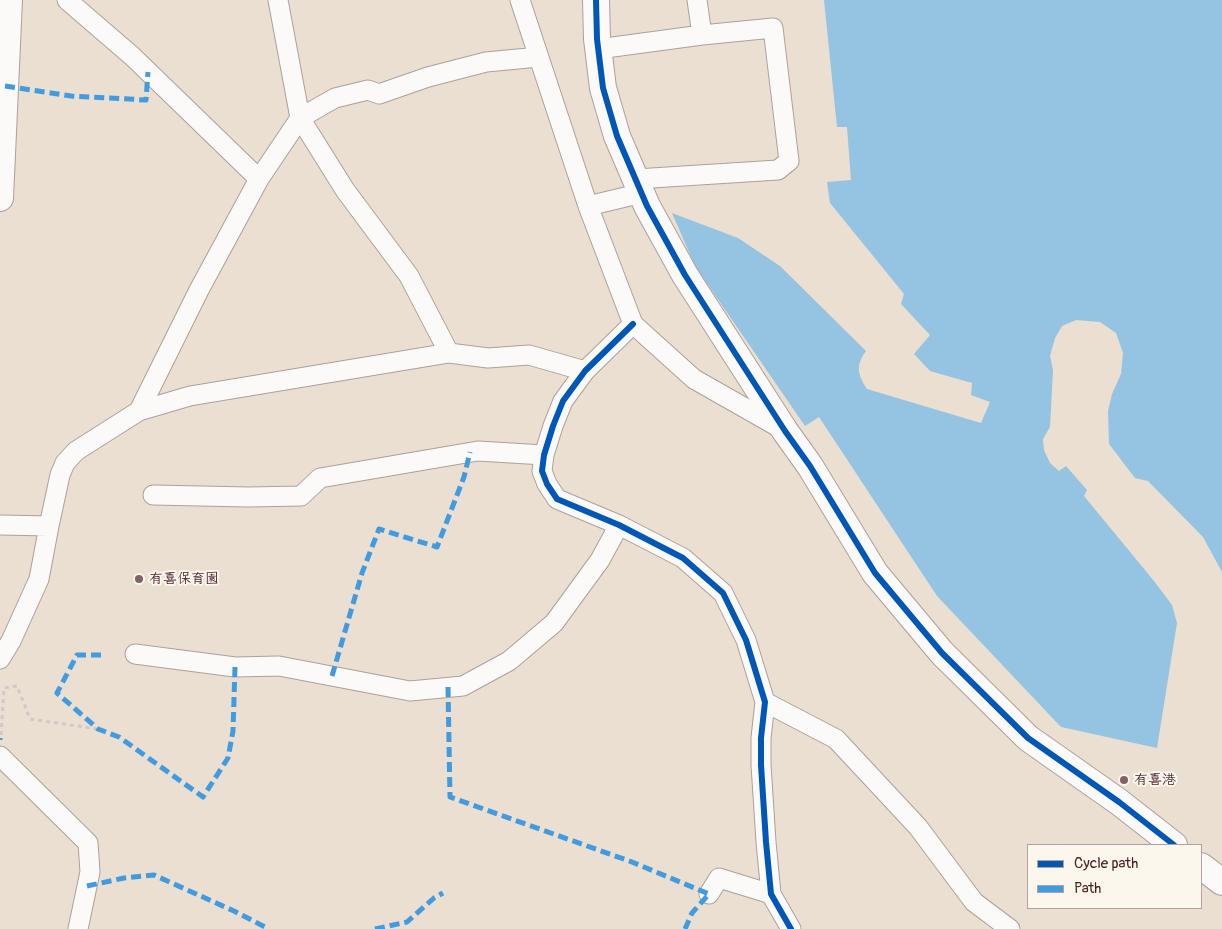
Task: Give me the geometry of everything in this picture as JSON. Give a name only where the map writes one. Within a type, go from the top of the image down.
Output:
[{"type":"street","points":[[0,198],[9,0]]},
{"type":"street","points":[[67,0],[132,56],[258,179]]},
{"type":"street","points":[[278,0],[300,118],[345,190],[409,276],[448,353]]},
{"type":"street","points":[[520,0],[588,206],[633,324],[694,379],[785,431]]},
{"type":"street","points":[[596,0],[597,38],[602,88],[617,136],[647,206],[685,275],[785,431],[810,466],[875,573],[942,654],[1028,738],[1119,802],[1173,844]]},
{"type":"street","points":[[698,0],[702,35]]},
{"type":"street","points":[[588,206],[639,186],[778,170],[789,161],[773,28],[702,35],[598,49]]},
{"type":"street","points":[[140,411],[199,290],[258,179],[300,118],[335,98],[368,90],[379,94],[428,77],[486,62],[539,57]]},
{"type":"street","points":[[633,324],[585,371],[563,401],[544,455],[542,471],[547,484],[557,499],[619,525],[682,558],[723,593],[746,640],[765,702],[761,765],[771,894],[791,929]]},
{"type":"street","points":[[0,659],[11,641],[39,579],[48,526],[60,475],[65,463],[76,451],[140,411],[190,396],[448,353],[488,358],[528,355],[585,371]]},
{"type":"street","points":[[153,495],[301,496],[320,478],[478,451],[544,455]]},
{"type":"street","points":[[0,525],[48,526]]},
{"type":"street","points":[[135,654],[235,667],[279,666],[410,691],[463,686],[509,661],[554,623],[600,560],[619,525]]},
{"type":"street","points":[[765,702],[836,739],[918,827],[974,902],[1010,929]]},
{"type":"street","points":[[0,756],[88,843],[90,872],[78,929]]},
{"type":"street","points":[[1202,867],[1222,882]]},
{"type":"street","points":[[709,894],[719,878],[771,894]]},
{"type":"path","points":[[0,738],[4,688],[17,686],[30,719],[98,729]]},
{"type":"water","points":[[824,0],[1222,0],[1222,572],[1203,537],[1148,481],[1135,478],[1109,444],[1108,411],[1112,394],[1121,374],[1123,353],[1116,333],[1100,322],[1076,320],[1062,326],[1055,338],[1050,356],[1053,370],[1050,427],[1043,439],[1044,450],[1050,463],[1059,471],[1066,466],[1087,490],[1084,496],[1172,605],[1177,623],[1157,748],[1061,727],[937,596],[819,417],[805,426],[695,266],[672,213],[738,238],[780,266],[866,351],[860,361],[859,370],[867,389],[981,423],[990,402],[971,395],[972,383],[930,371],[914,354],[930,335],[901,304],[904,294],[830,203],[827,182],[851,180],[847,127],[837,127]]},
{"type":"marked path","points":[[5,86],[71,96],[146,100],[148,72]]},
{"type":"marked path","points":[[332,676],[362,573],[379,529],[437,547],[464,477],[470,452]]},
{"type":"marked path","points":[[101,655],[77,655],[57,693],[98,729],[119,737],[203,797],[228,758],[233,731],[235,667]]},
{"type":"marked path","points":[[448,687],[450,797],[632,862],[709,894],[692,913],[685,929]]},
{"type":"marked path","points":[[87,886],[124,878],[154,875],[269,929]]},
{"type":"marked path","points":[[375,929],[407,922],[434,898],[443,893]]},
{"type":"cycle path","points":[[596,0],[597,39],[603,88],[617,136],[647,206],[685,275],[785,431],[810,466],[875,573],[942,653],[1028,738],[1119,802],[1173,844]]},
{"type":"cycle path","points":[[633,324],[585,371],[563,401],[544,455],[542,471],[547,484],[557,499],[619,525],[683,558],[723,593],[746,640],[765,702],[761,738],[761,765],[771,894],[791,929]]},
{"type":"place","name":"有喜保育園","points":[[139,579]]},
{"type":"place","name":"有喜港","points":[[1124,780]]}]
